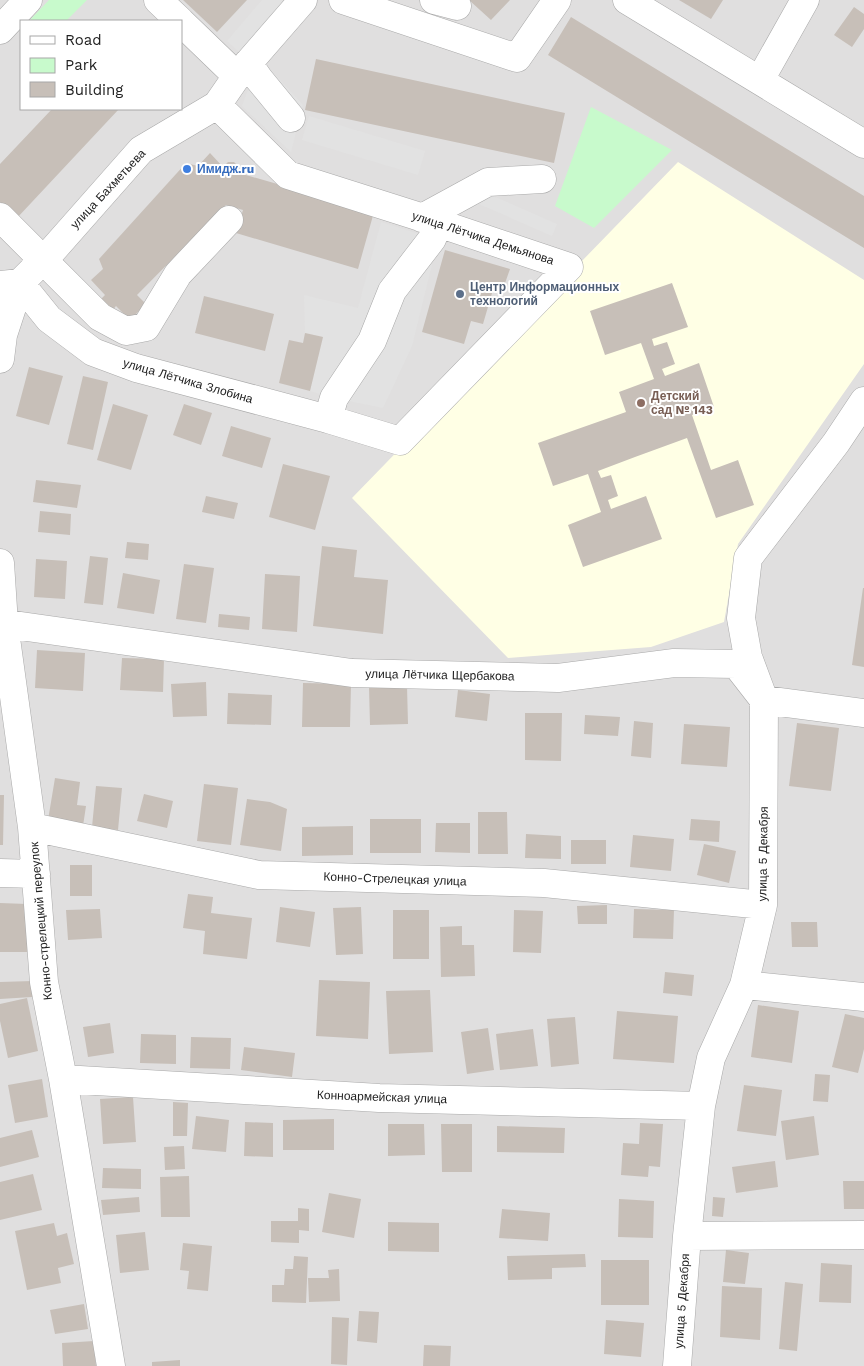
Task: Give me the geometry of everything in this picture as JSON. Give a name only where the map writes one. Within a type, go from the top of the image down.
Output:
[{"type":"street","points":[[0,30],[28,0]]},
{"type":"street","points":[[158,0],[179,20]]},
{"type":"street","name":"улица Бахметьева","points":[[2,347],[10,284],[43,259],[141,150],[217,105],[243,70],[304,0]]},
{"type":"street","points":[[343,0],[517,58],[557,0]]},
{"type":"street","points":[[627,0],[864,144]]},
{"type":"street","points":[[760,80],[806,0]]},
{"type":"street","points":[[182,23],[243,70],[258,79],[291,118]]},
{"type":"street","name":"улица Лётчика Демьянова","points":[[217,105],[288,176],[570,267],[400,441]]},
{"type":"street","points":[[328,419],[334,398],[372,341],[392,291],[432,239],[431,221],[488,182],[542,179]]},
{"type":"street","points":[[0,218],[100,317],[126,331],[146,327],[178,274],[229,220]]},
{"type":"street","name":"улица Лётчика Злобина","points":[[10,284],[49,319],[93,352],[136,368],[328,419],[400,441]]},
{"type":"street","points":[[864,401],[836,443],[748,558],[741,618],[748,657],[764,700],[864,713]]},
{"type":"street","name":"Конно-стрелецкий переулок","points":[[0,563],[2,623],[32,827],[44,982],[63,1079],[111,1366]]},
{"type":"street","name":"улица Лётчика Щербакова","points":[[2,623],[352,673],[558,678],[674,663],[736,664],[764,700]]},
{"type":"street","name":"улица 5 Декабря","points":[[677,1366],[687,1236],[701,1106],[710,1058],[744,985],[763,905],[764,700]]},
{"type":"street","name":"Конно-Стрелецкая улица","points":[[32,827],[260,875],[544,883],[763,905]]},
{"type":"street","points":[[0,873],[36,874]]},
{"type":"street","points":[[744,985],[864,997]]},
{"type":"street","name":"Конноармейская улица","points":[[63,1079],[379,1098],[701,1106]]},
{"type":"street","name":"улица 5 Декабря","points":[[687,1236],[864,1235]]},
{"type":"shaded area","points":[[0,0],[864,0],[864,1366],[0,1366]]},
{"type":"shaded area","points":[[262,0],[281,0],[291,8],[247,59],[227,41]]},
{"type":"shaded area","points":[[271,70],[303,105],[291,152],[242,106],[247,92]]},
{"type":"shaded area","points":[[309,116],[425,151],[418,175],[302,140]]},
{"type":"shaded area","name":"Детский сад № 143","points":[[678,162],[864,280],[864,364],[738,544],[724,622],[651,647],[508,658],[352,498]]},
{"type":"shaded area","points":[[491,195],[557,224],[552,236],[479,204]]},
{"type":"shaded area","points":[[381,222],[438,240],[412,346],[383,408],[310,391],[323,337],[305,333],[304,295],[358,308]]},
{"type":"green space","points":[[49,0],[87,0],[67,20],[30,20]]},
{"type":"green space","points":[[591,107],[672,150],[594,228],[555,206]]},
{"type":"building","points":[[183,0],[247,0],[217,32]]},
{"type":"building","points":[[469,0],[510,0],[491,20]]},
{"type":"building","points":[[679,0],[723,0],[711,19]]},
{"type":"building","points":[[854,7],[864,14],[864,29],[852,47],[834,35]]},
{"type":"building","points":[[571,17],[864,196],[864,248],[548,55]]},
{"type":"building","points":[[316,59],[565,113],[554,163],[305,110]]},
{"type":"building","points":[[51,110],[118,110],[17,218],[0,202],[0,164]]},
{"type":"building","points":[[210,153],[223,167],[228,162],[234,162],[239,167],[239,173],[374,212],[358,269],[236,233],[243,210],[226,205],[137,295],[146,304],[130,320],[116,306],[111,312],[99,301],[105,295],[91,280],[103,269],[99,259],[186,163],[198,166]]},
{"type":"building","points":[[445,250],[510,269],[504,286],[495,283],[483,324],[471,321],[464,344],[422,332]]},
{"type":"building","points":[[672,283],[688,327],[652,339],[654,346],[667,342],[675,364],[662,369],[665,376],[699,363],[714,407],[692,415],[711,470],[738,460],[754,505],[716,518],[687,438],[598,471],[601,478],[611,475],[618,496],[608,500],[611,509],[646,496],[662,539],[583,567],[568,525],[601,512],[588,474],[553,486],[538,443],[626,412],[619,392],[654,379],[641,343],[605,355],[590,311]]},
{"type":"building","points":[[204,296],[274,314],[265,351],[195,333]]},
{"type":"building","points":[[305,333],[323,337],[310,391],[279,383],[289,340],[303,343]]},
{"type":"building","points":[[29,367],[63,376],[49,425],[16,416]]},
{"type":"building","points":[[83,376],[108,382],[93,450],[67,444]]},
{"type":"building","points":[[113,404],[148,415],[131,470],[97,460]]},
{"type":"building","points":[[184,404],[212,413],[201,445],[173,435]]},
{"type":"building","points":[[231,426],[271,438],[262,468],[222,456]]},
{"type":"building","points":[[283,464],[330,476],[315,530],[269,517]]},
{"type":"building","points":[[36,480],[81,485],[77,508],[33,502]]},
{"type":"building","points":[[206,496],[238,503],[234,519],[202,512]]},
{"type":"building","points":[[40,511],[71,514],[70,535],[38,532]]},
{"type":"building","points":[[127,542],[149,544],[148,560],[125,558]]},
{"type":"building","points":[[322,546],[357,550],[354,577],[388,580],[383,634],[313,626]]},
{"type":"building","points":[[90,556],[108,558],[103,605],[84,603]]},
{"type":"building","points":[[36,559],[67,561],[65,599],[34,597]]},
{"type":"building","points":[[184,564],[214,568],[206,623],[176,619]]},
{"type":"building","points":[[123,573],[160,580],[154,614],[117,608]]},
{"type":"building","points":[[265,574],[300,576],[297,632],[262,629]]},
{"type":"building","points":[[864,588],[864,667],[852,665]]},
{"type":"building","points":[[219,614],[250,617],[249,630],[218,627]]},
{"type":"building","points":[[37,650],[85,653],[83,691],[35,688]]},
{"type":"building","points":[[122,658],[164,659],[163,692],[120,690]]},
{"type":"building","points":[[206,682],[207,716],[173,717],[171,684]]},
{"type":"building","points":[[303,683],[351,684],[350,727],[302,727]]},
{"type":"building","points":[[407,686],[408,724],[370,725],[369,687]]},
{"type":"building","points":[[458,690],[490,694],[487,721],[455,717]]},
{"type":"building","points":[[228,693],[272,695],[271,725],[227,724]]},
{"type":"building","points":[[525,713],[562,713],[561,761],[525,760]]},
{"type":"building","points":[[585,715],[620,717],[618,736],[584,734]]},
{"type":"building","points":[[634,721],[653,723],[651,758],[631,756]]},
{"type":"building","points":[[797,723],[839,728],[831,791],[789,786]]},
{"type":"building","points":[[684,724],[730,727],[727,767],[681,764]]},
{"type":"building","points":[[55,778],[80,782],[77,805],[86,806],[83,826],[48,820]]},
{"type":"building","points":[[204,784],[238,788],[231,845],[197,841]]},
{"type":"building","points":[[96,786],[122,788],[118,830],[92,827]]},
{"type":"building","points":[[144,794],[173,801],[167,828],[137,821]]},
{"type":"building","points":[[0,795],[4,795],[3,845],[0,845]]},
{"type":"building","points":[[247,799],[270,802],[287,809],[281,851],[240,845]]},
{"type":"building","points":[[478,812],[507,812],[508,854],[478,854]]},
{"type":"building","points":[[370,819],[421,819],[421,853],[370,853]]},
{"type":"building","points":[[691,819],[720,821],[719,842],[689,840]]},
{"type":"building","points":[[436,823],[470,823],[470,853],[435,852]]},
{"type":"building","points":[[353,826],[353,855],[302,856],[302,827]]},
{"type":"building","points":[[526,834],[561,836],[561,859],[525,858]]},
{"type":"building","points":[[633,835],[674,839],[671,871],[630,867]]},
{"type":"building","points":[[571,840],[606,840],[606,864],[571,864]]},
{"type":"building","points":[[704,844],[736,851],[729,883],[697,875]]},
{"type":"building","points":[[70,865],[92,865],[92,896],[70,896]]},
{"type":"building","points":[[188,894],[213,897],[211,913],[252,918],[247,959],[203,954],[205,931],[183,928]]},
{"type":"building","points":[[0,903],[27,904],[27,952],[0,952]]},
{"type":"building","points":[[607,905],[607,924],[578,924],[577,906]]},
{"type":"building","points":[[280,907],[315,912],[310,947],[276,942]]},
{"type":"building","points":[[361,907],[363,954],[336,955],[333,908]]},
{"type":"building","points":[[100,909],[102,938],[68,940],[66,910]]},
{"type":"building","points":[[634,909],[674,910],[673,939],[633,938]]},
{"type":"building","points":[[393,910],[429,910],[429,959],[393,959]]},
{"type":"building","points":[[514,910],[543,911],[541,953],[513,952]]},
{"type":"building","points":[[791,922],[817,922],[818,947],[792,947]]},
{"type":"building","points":[[462,926],[462,945],[474,945],[475,976],[441,977],[440,927]]},
{"type":"building","points":[[665,972],[694,975],[692,996],[663,993]]},
{"type":"building","points":[[319,980],[370,982],[368,1039],[316,1036]]},
{"type":"building","points":[[32,981],[32,997],[0,999],[0,982]]},
{"type":"building","points":[[430,990],[433,1052],[389,1054],[386,991]]},
{"type":"building","points":[[27,998],[38,1051],[8,1058],[0,1021],[0,1004]]},
{"type":"building","points":[[758,1005],[799,1011],[792,1063],[751,1057]]},
{"type":"building","points":[[617,1011],[678,1016],[674,1063],[613,1059]]},
{"type":"building","points":[[845,1014],[864,1018],[864,1049],[858,1073],[832,1067]]},
{"type":"building","points":[[575,1017],[579,1064],[551,1067],[547,1019]]},
{"type":"building","points":[[110,1023],[114,1053],[88,1057],[83,1027]]},
{"type":"building","points":[[488,1028],[494,1070],[467,1074],[461,1032]]},
{"type":"building","points":[[533,1029],[538,1066],[500,1070],[496,1034]]},
{"type":"building","points":[[141,1034],[176,1035],[176,1064],[140,1063]]},
{"type":"building","points":[[191,1037],[231,1038],[230,1069],[190,1068]]},
{"type":"building","points":[[244,1047],[295,1053],[292,1077],[241,1070]]},
{"type":"building","points":[[815,1074],[830,1075],[828,1102],[813,1101]]},
{"type":"building","points":[[42,1079],[48,1117],[15,1123],[8,1085]]},
{"type":"building","points":[[744,1085],[782,1090],[776,1136],[737,1131]]},
{"type":"building","points":[[133,1097],[136,1142],[103,1144],[100,1099]]},
{"type":"building","points":[[173,1102],[188,1103],[187,1136],[173,1136]]},
{"type":"building","points":[[196,1116],[229,1120],[226,1152],[192,1149]]},
{"type":"building","points":[[814,1116],[819,1155],[786,1160],[781,1121]]},
{"type":"building","points":[[334,1119],[334,1150],[283,1150],[283,1120]]},
{"type":"building","points":[[245,1122],[273,1123],[273,1157],[244,1156]]},
{"type":"building","points":[[640,1123],[663,1124],[660,1167],[649,1166],[648,1177],[621,1175],[623,1143],[639,1144]]},
{"type":"building","points":[[388,1124],[424,1124],[425,1155],[388,1156]]},
{"type":"building","points":[[441,1124],[472,1124],[472,1172],[442,1172]]},
{"type":"building","points":[[497,1126],[565,1128],[564,1153],[497,1152]]},
{"type":"building","points":[[32,1130],[39,1157],[0,1167],[0,1138]]},
{"type":"building","points":[[184,1146],[185,1169],[165,1170],[164,1147]]},
{"type":"building","points":[[775,1161],[778,1187],[736,1193],[732,1167]]},
{"type":"building","points":[[103,1168],[141,1169],[141,1189],[102,1188]]},
{"type":"building","points":[[33,1174],[42,1210],[0,1220],[0,1182]]},
{"type":"building","points":[[189,1176],[190,1217],[161,1217],[160,1177]]},
{"type":"building","points":[[843,1181],[864,1181],[864,1209],[844,1209]]},
{"type":"building","points":[[329,1193],[361,1199],[354,1238],[322,1232]]},
{"type":"building","points":[[139,1197],[140,1212],[103,1215],[101,1200]]},
{"type":"building","points":[[713,1197],[725,1198],[723,1217],[712,1216]]},
{"type":"building","points":[[619,1199],[654,1201],[653,1238],[618,1237]]},
{"type":"building","points":[[298,1208],[309,1209],[309,1231],[299,1230],[299,1243],[271,1242],[271,1221],[298,1221]]},
{"type":"building","points":[[502,1209],[550,1213],[548,1241],[499,1238]]},
{"type":"building","points":[[388,1222],[439,1223],[439,1252],[388,1251]]},
{"type":"building","points":[[54,1223],[57,1236],[67,1233],[74,1264],[58,1268],[61,1283],[27,1290],[15,1231]]},
{"type":"building","points":[[145,1232],[149,1270],[120,1273],[116,1235]]},
{"type":"building","points":[[183,1243],[212,1246],[208,1291],[187,1289],[189,1271],[180,1270]]},
{"type":"building","points":[[726,1250],[749,1253],[745,1284],[723,1282]]},
{"type":"building","points":[[585,1254],[586,1267],[552,1268],[552,1279],[508,1280],[507,1256]]},
{"type":"building","points":[[294,1256],[308,1257],[306,1303],[272,1302],[272,1285],[284,1285],[285,1269],[293,1269]]},
{"type":"building","points":[[601,1260],[649,1260],[649,1305],[601,1305]]},
{"type":"building","points":[[821,1263],[852,1265],[851,1303],[819,1302]]},
{"type":"building","points":[[339,1269],[340,1301],[309,1302],[308,1278],[329,1278],[328,1270]]},
{"type":"building","points":[[785,1282],[803,1284],[797,1351],[779,1349]]},
{"type":"building","points":[[722,1286],[762,1288],[760,1340],[720,1337]]},
{"type":"building","points":[[84,1304],[88,1329],[55,1334],[50,1310]]},
{"type":"building","points":[[359,1311],[379,1312],[377,1343],[357,1341]]},
{"type":"building","points":[[332,1317],[349,1318],[347,1365],[331,1364]]},
{"type":"building","points":[[606,1320],[644,1323],[641,1357],[604,1354]]},
{"type":"building","points":[[94,1341],[96,1366],[63,1366],[62,1343]]},
{"type":"building","points":[[424,1345],[451,1346],[450,1366],[423,1366]]},
{"type":"building","points":[[180,1360],[180,1366],[152,1366],[152,1362]]},
{"type":"place","name":"Имидж.ru","points":[[187,169]]},
{"type":"place","name":"Центр Информационных технологий","points":[[460,294]]},
{"type":"place","name":"Детский сад № 143","points":[[641,403]]}]
